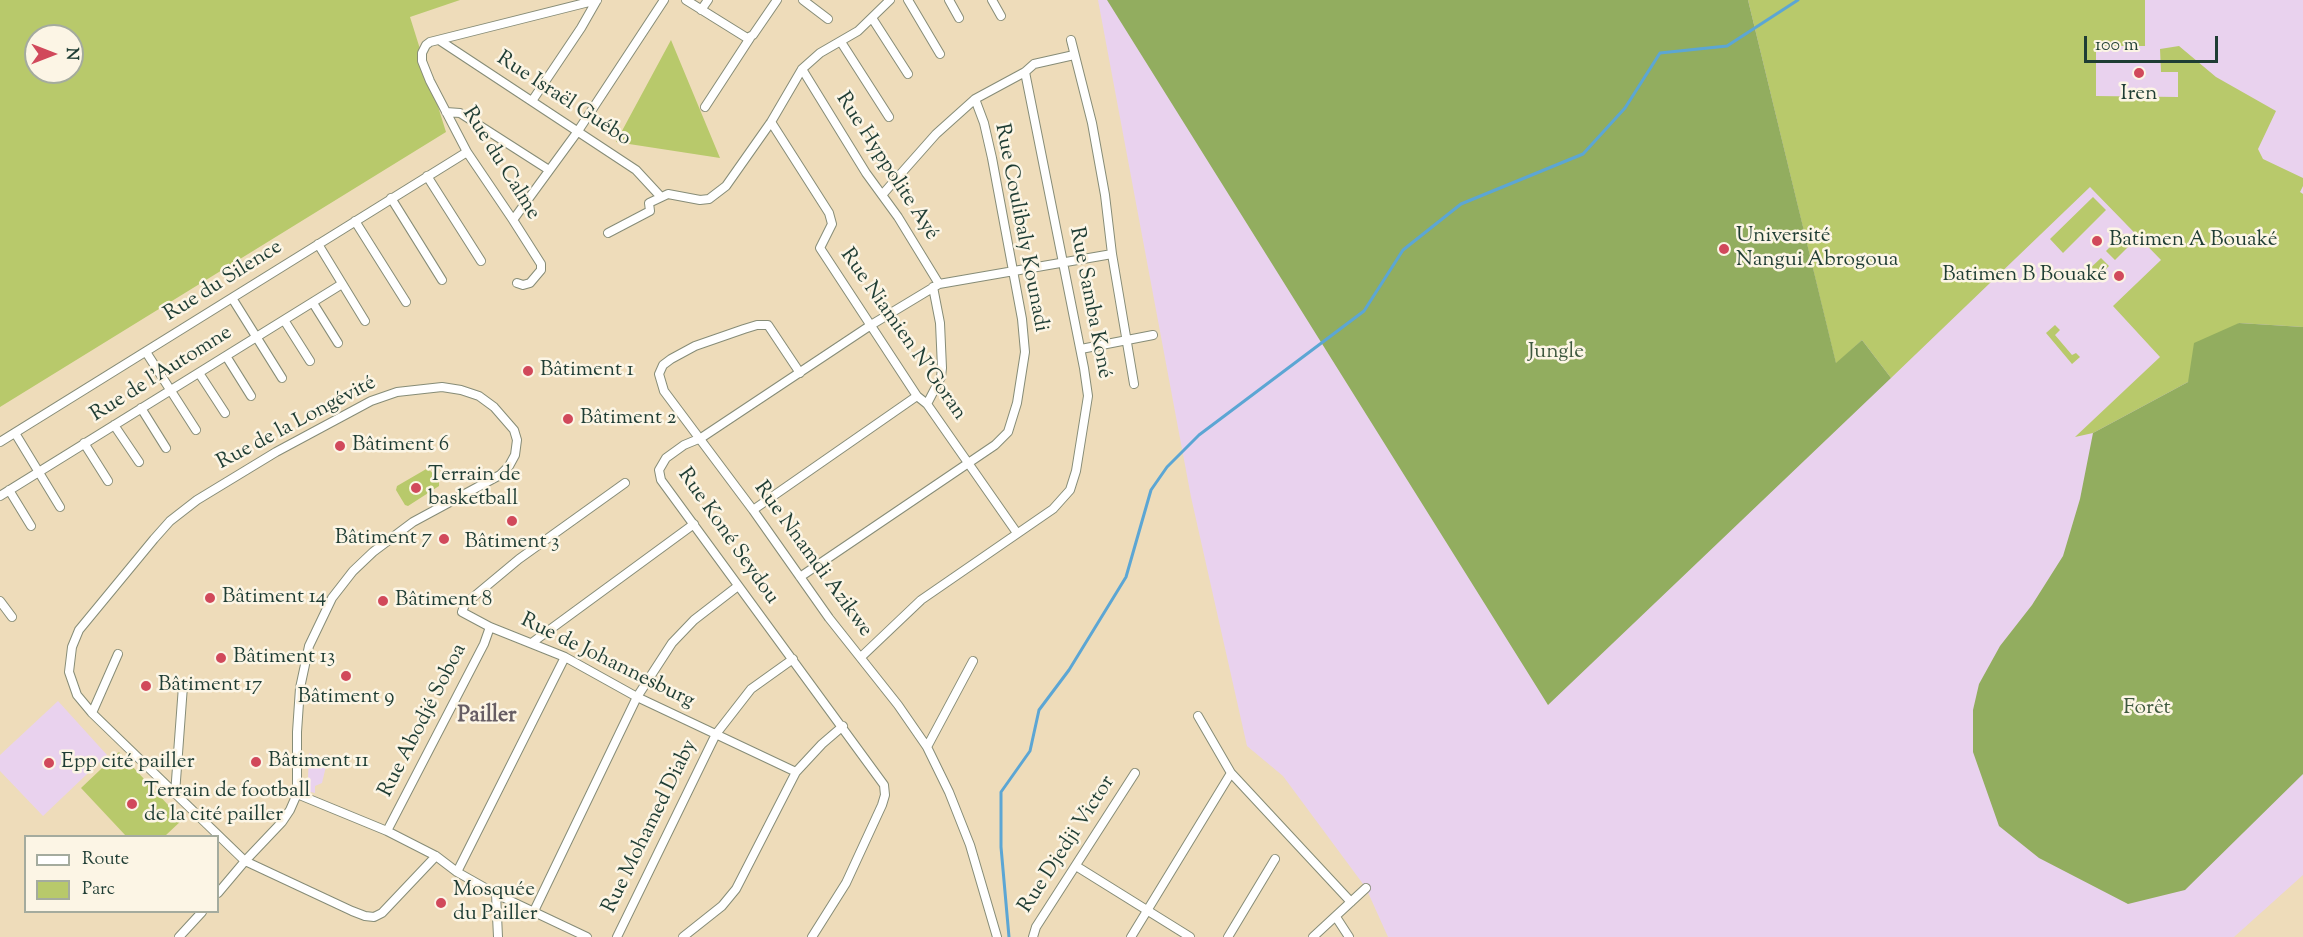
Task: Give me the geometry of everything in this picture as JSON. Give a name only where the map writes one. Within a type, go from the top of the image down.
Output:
[{"type":"street","points":[[439,40],[597,0]]},
{"type":"street","points":[[532,101],[597,0]]},
{"type":"street","points":[[513,220],[578,131],[664,0]]},
{"type":"street","points":[[686,0],[744,38],[750,38]]},
{"type":"street","points":[[701,10],[708,0]]},
{"type":"street","points":[[705,107],[777,0]]},
{"type":"street","points":[[803,0],[828,19]]},
{"type":"street","points":[[608,233],[650,211],[650,203],[668,194],[708,200],[726,186],[771,122],[802,69],[820,53],[858,31],[890,0]]},
{"type":"street","points":[[908,0],[940,54]]},
{"type":"street","points":[[949,0],[959,18]]},
{"type":"street","points":[[992,0],[1001,16]]},
{"type":"street","points":[[872,18],[908,74]]},
{"type":"street","name":"Rue Israël Guébo","points":[[439,40],[636,170],[661,197]]},
{"type":"street","name":"Rue du Calme","points":[[439,40],[426,45],[422,53],[422,61],[467,152],[513,220],[541,267],[530,283],[523,285],[517,283]]},
{"type":"street","points":[[1071,40],[1092,123],[1105,195],[1125,340],[1134,384]]},
{"type":"street","points":[[842,42],[889,117]]},
{"type":"street","points":[[882,195],[936,134],[975,99],[1025,72],[1034,64],[1074,55]]},
{"type":"street","name":"Rue Hyppolite Ayé","points":[[802,69],[882,195],[936,286]]},
{"type":"street","name":"Rue Samba Koné","points":[[861,657],[921,600],[1053,509],[1070,490],[1076,471],[1088,396],[1081,349],[1025,72]]},
{"type":"street","name":"Rue Coulibaly Kounadi","points":[[800,577],[995,445],[1008,432],[1017,403],[1025,352],[1014,271],[992,158],[984,123],[975,99]]},
{"type":"street","points":[[446,112],[460,112],[549,170]]},
{"type":"street","name":"Rue Niamien N'Goran","points":[[771,122],[829,213],[832,224],[820,248],[917,396],[927,404],[1017,533]]},
{"type":"street","name":"Rue du Silence","points":[[0,442],[467,152]]},
{"type":"street","points":[[428,176],[481,261]]},
{"type":"street","points":[[391,198],[442,280]]},
{"type":"street","points":[[355,221],[406,302]]},
{"type":"street","points":[[318,244],[365,321]]},
{"type":"street","name":"Rue Koné Seydou","points":[[812,937],[846,883],[885,795],[882,780],[661,480],[659,470],[666,458],[684,446],[701,438],[871,325],[936,286],[1112,254]]},
{"type":"street","name":"Rue de l'Automne","points":[[0,496],[342,284]]},
{"type":"street","points":[[927,404],[941,377],[942,368],[936,286]]},
{"type":"street","points":[[232,298],[282,378]]},
{"type":"street","points":[[313,303],[338,343]]},
{"type":"street","points":[[284,320],[310,361]]},
{"type":"street","name":"Rue Nnamdi Azikwe","points":[[800,373],[768,325],[757,325],[695,346],[663,365],[659,374],[664,391],[701,438],[828,618],[898,705],[927,747],[949,792],[970,844],[997,937]]},
{"type":"street","points":[[1081,349],[1153,334]]},
{"type":"street","points":[[146,352],[196,430]]},
{"type":"street","points":[[226,356],[251,396]]},
{"type":"street","points":[[199,373],[225,413]]},
{"type":"street","name":"Rue de la Longévité","points":[[218,835],[92,713],[77,695],[69,672],[72,647],[79,630],[170,522],[197,500],[228,480],[371,401],[396,392],[442,387],[479,396],[506,418],[514,430],[517,440],[515,455],[500,475],[413,522],[373,552],[353,571],[332,598],[309,646],[300,688],[297,794],[282,822],[219,892]]},
{"type":"street","points":[[753,510],[917,396]]},
{"type":"street","points":[[141,408],[166,448]]},
{"type":"street","points":[[114,425],[139,462]]},
{"type":"street","points":[[15,433],[60,507]]},
{"type":"street","points":[[84,443],[108,481]]},
{"type":"street","name":"Rue de Johannesburg","points":[[625,483],[519,559],[461,609],[465,614],[490,627],[533,642],[565,657],[637,697],[796,772]]},
{"type":"street","points":[[9,490],[31,526]]},
{"type":"street","points":[[533,642],[694,524]]},
{"type":"street","points":[[534,911],[637,697],[672,643],[694,620],[738,586]]},
{"type":"street","points":[[0,601],[12,617]]},
{"type":"street","name":"Rue Abodjé Soboa","points":[[387,831],[484,644],[490,627]]},
{"type":"street","points":[[92,713],[118,654]]},
{"type":"street","points":[[457,872],[565,657]]},
{"type":"street","name":"Rue Mohamed Diaby","points":[[617,937],[716,734],[751,688],[793,659]]},
{"type":"street","points":[[927,747],[973,661]]},
{"type":"street","points":[[175,794],[183,686]]},
{"type":"street","points":[[1198,716],[1231,772],[1351,902]]},
{"type":"street","points":[[683,937],[722,906],[736,889],[796,772],[822,744],[843,726]]},
{"type":"street","points":[[1131,937],[1231,772]]},
{"type":"street","name":"Rue Djedji Victor","points":[[1033,937],[1036,927],[1135,773]]},
{"type":"street","points":[[297,794],[387,831],[436,856],[457,872],[496,894],[587,937]]},
{"type":"street","name":"Rue de la Longévité","points":[[219,836],[245,861]]},
{"type":"street","points":[[245,861],[352,911],[365,916],[374,916],[382,913],[436,856]]},
{"type":"street","points":[[1228,937],[1275,859]]},
{"type":"street","points":[[1076,866],[1190,937]]},
{"type":"street","points":[[1313,937],[1366,888]]},
{"type":"street","points":[[496,894],[498,937]]},
{"type":"street","points":[[179,937],[201,913]]},
{"type":"street","points":[[1336,917],[1349,937]]},
{"type":"shaded area","name":"Université Nangui Abrogoua","points":[[1098,0],[2303,0],[2303,875],[2234,937],[1388,937],[1366,888],[1283,776],[1247,746],[1191,497]]},
{"type":"shaded area","name":"Epp cité pailler","points":[[58,701],[107,755],[43,816],[0,771],[0,755]]},
{"type":"shaded area","points":[[309,753],[327,762],[322,783],[315,786],[315,793],[306,791],[305,786],[308,778]]},
{"type":"green space","points":[[0,0],[460,0],[410,17],[446,132],[0,407]]},
{"type":"green space","name":"Jungle","points":[[1107,0],[1748,0],[1836,363],[1862,340],[1891,378],[1548,705]]},
{"type":"green space","points":[[1748,0],[2145,0],[2145,46],[2096,46],[2096,96],[2178,97],[2178,72],[2161,72],[2160,49],[2179,46],[2216,77],[2276,111],[2258,149],[2263,159],[2303,178],[2300,192],[2303,194],[2303,327],[2239,323],[2188,382],[2093,433],[2075,437],[2160,357],[2113,306],[2161,260],[2090,187],[1891,378],[1862,340],[1836,364]]},
{"type":"green space","points":[[671,40],[720,158],[616,142]]},
{"type":"green space","points":[[2093,197],[2106,210],[2063,253],[2050,239]]},
{"type":"green space","points":[[2123,234],[2132,243],[2115,260],[2106,251]]},
{"type":"green space","points":[[2101,258],[2109,266],[2093,282],[2085,273]]},
{"type":"green space","name":"Forêt","points":[[2239,323],[2303,327],[2303,774],[2185,890],[2128,904],[2039,858],[1999,826],[1973,752],[1973,710],[1979,684],[2000,646],[2032,605],[2063,556],[2080,499],[2093,433],[2188,382],[2194,343]]},
{"type":"green space","points":[[2055,325],[2060,330],[2055,335],[2072,355],[2076,353],[2080,357],[2072,364],[2046,333]]},
{"type":"green space","name":"Terrain de basketball","points":[[428,468],[439,481],[439,486],[408,506],[405,505],[396,490],[397,486]]},
{"type":"green space","name":"Terrain de football de la cité pailler","points":[[119,752],[182,820],[166,835],[125,835],[81,788]]},
{"type":"waterway","points":[[1009,937],[1001,847],[1001,792],[1030,751],[1039,710],[1069,670],[1126,577],[1151,490],[1167,467],[1199,435],[1364,311],[1403,250],[1461,204],[1583,154],[1625,108],[1660,53],[1727,46],[1798,0]]},
{"type":"place","name":"Iren","points":[[2139,73]]},
{"type":"place","name":"Batimen A Bouaké","points":[[2097,241]]},
{"type":"place","name":"Université Nangui Abrogoua","points":[[1724,249]]},
{"type":"place","name":"Batimen B Bouaké","points":[[2119,276]]},
{"type":"place","name":"Bâtiment 1","points":[[528,371]]},
{"type":"place","name":"Bâtiment 2","points":[[568,419]]},
{"type":"place","name":"Bâtiment 6","points":[[340,446]]},
{"type":"place","name":"Terrain de basketball","points":[[416,488]]},
{"type":"place","name":"Bâtiment 3","points":[[512,521]]},
{"type":"place","name":"Bâtiment 7","points":[[444,539]]},
{"type":"place","name":"Bâtiment 14","points":[[210,598]]},
{"type":"place","name":"Bâtiment 8","points":[[383,601]]},
{"type":"place","name":"Bâtiment 13","points":[[221,658]]},
{"type":"place","name":"Bâtiment 9","points":[[346,676]]},
{"type":"place","name":"Bâtiment 17","points":[[146,686]]},
{"type":"place","name":"Bâtiment 11","points":[[256,762]]},
{"type":"place","name":"Epp cité pailler","points":[[49,763]]},
{"type":"place","name":"Terrain de football de la cité pailler","points":[[132,804]]},
{"type":"place","name":"Mosquée du Pailler","points":[[441,903]]},
{"type":"district","name":"Pailler","points":[[487,717]]}]
